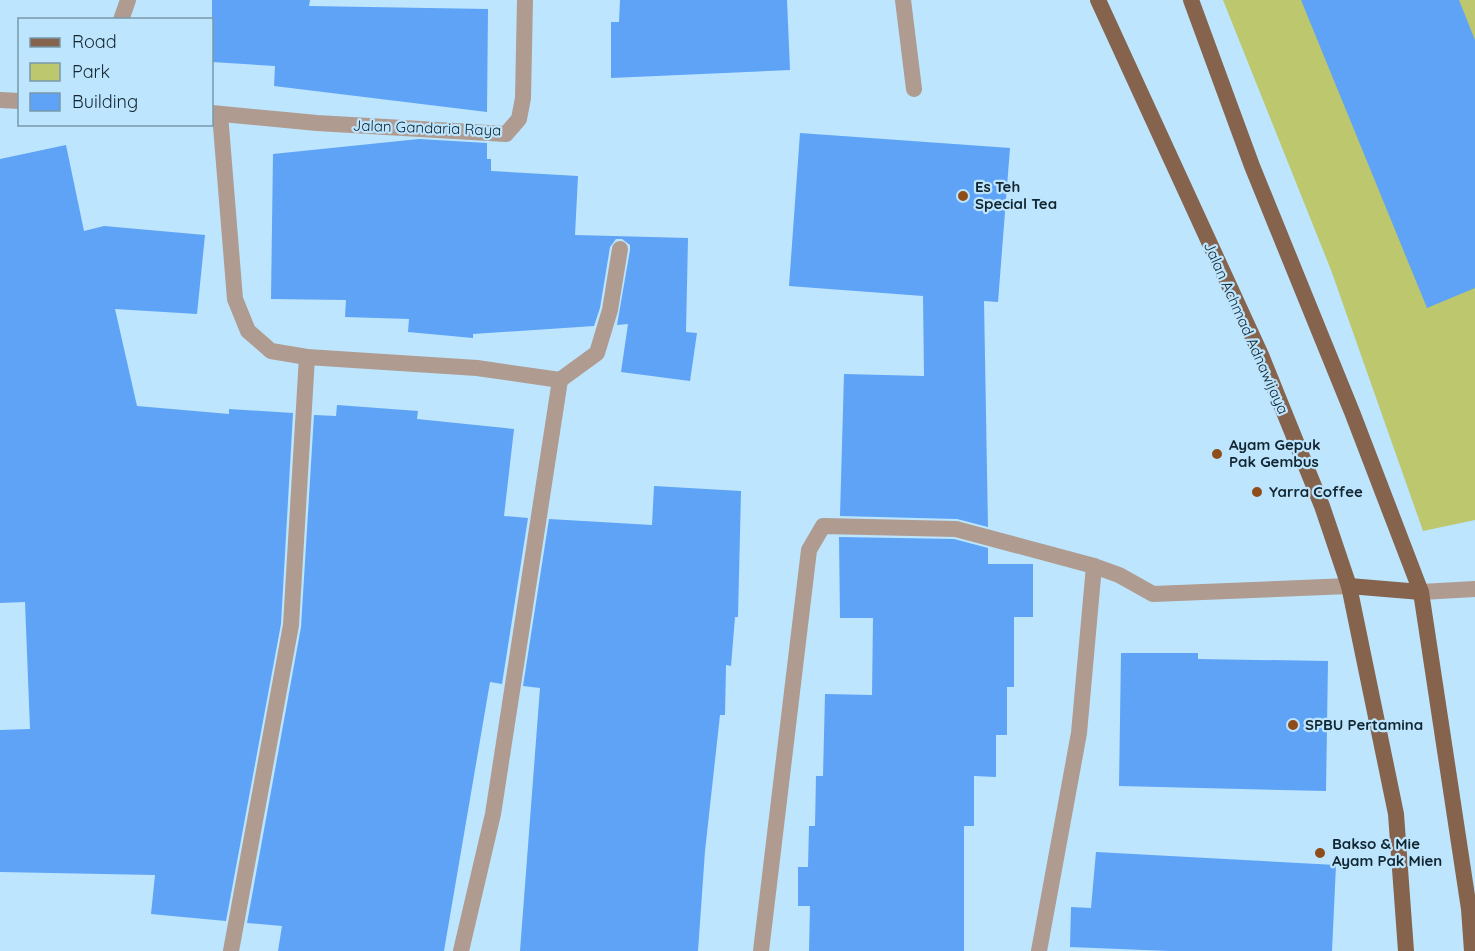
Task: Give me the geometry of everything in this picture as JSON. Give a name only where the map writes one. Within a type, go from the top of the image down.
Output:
[{"type":"main road","name":"Jalan Achmad Adnawijaya","points":[[1098,0],[1261,355],[1322,507],[1349,586],[1396,814],[1406,951]]},
{"type":"main road","points":[[1191,0],[1252,166],[1352,412],[1421,592],[1469,909],[1472,951]]},
{"type":"main road","points":[[1349,586],[1421,592]]},
{"type":"street","points":[[122,18],[129,0]]},
{"type":"street","name":"Jalan Gandaria Raya","points":[[216,114],[317,123],[506,134],[519,119],[523,98],[525,0]]},
{"type":"street","points":[[903,0],[914,88]]},
{"type":"street","points":[[0,100],[18,101]]},
{"type":"street","points":[[216,114],[235,299],[248,331],[271,351],[307,357],[477,368],[560,380],[597,353],[610,310],[620,249]]},
{"type":"street","points":[[231,951],[291,625],[307,357]]},
{"type":"street","points":[[461,951],[493,814],[560,380]]},
{"type":"street","points":[[761,951],[809,550],[823,526],[956,529],[1094,566],[1119,575],[1153,594],[1349,586]]},
{"type":"street","points":[[1039,951],[1079,733],[1094,566]]},
{"type":"street","points":[[1421,592],[1475,589]]},
{"type":"green space","points":[[1223,0],[1475,0],[1475,520],[1423,531],[1331,270]]},
{"type":"building","points":[[212,0],[310,0],[309,6],[488,9],[487,112],[274,86],[275,66],[213,62]]},
{"type":"building","points":[[620,0],[787,0],[790,70],[611,78],[611,22],[619,22]]},
{"type":"building","points":[[1301,0],[1459,0],[1475,40],[1475,288],[1427,308]]},
{"type":"building","points":[[800,133],[1010,148],[998,302],[984,301],[988,527],[957,519],[840,516],[844,374],[924,376],[923,296],[789,286]]},
{"type":"building","points":[[419,139],[487,143],[487,159],[491,159],[491,171],[578,176],[575,235],[688,238],[686,332],[697,333],[690,381],[621,372],[628,324],[617,325],[630,250],[630,245],[622,239],[616,239],[610,247],[600,308],[594,326],[473,334],[473,338],[408,332],[409,319],[345,317],[346,300],[271,299],[273,154]]},
{"type":"building","points":[[66,145],[84,231],[104,226],[205,235],[197,314],[115,309],[137,406],[229,414],[229,409],[293,413],[281,624],[226,921],[151,914],[155,875],[0,872],[0,730],[30,729],[25,602],[0,603],[0,159]]},
{"type":"building","points":[[337,405],[418,411],[417,419],[514,429],[504,516],[528,518],[502,684],[490,682],[444,951],[278,951],[282,926],[247,923],[301,627],[314,415],[336,416]]},
{"type":"building","points":[[654,486],[741,491],[738,617],[735,617],[731,666],[726,665],[725,715],[720,715],[705,851],[698,951],[520,951],[540,688],[523,686],[549,519],[652,525]]},
{"type":"building","points":[[839,537],[954,539],[988,548],[988,564],[1033,564],[1033,617],[1014,617],[1014,687],[1007,687],[1007,735],[996,735],[996,777],[974,776],[974,826],[964,826],[964,951],[809,951],[810,906],[798,906],[798,867],[808,867],[809,826],[815,826],[816,776],[823,776],[825,694],[872,695],[873,618],[840,618]]},
{"type":"building","points":[[1121,653],[1198,653],[1198,659],[1328,661],[1326,791],[1119,786]]},
{"type":"building","points":[[1096,852],[1336,865],[1332,951],[1169,951],[1070,947],[1071,907],[1091,908]]},
{"type":"place","name":"Es Teh Special Tea","points":[[963,196]]},
{"type":"place","name":"Ayam Gepuk Pak Gembus","points":[[1217,454]]},
{"type":"place","name":"Yarra Coffee","points":[[1257,492]]},
{"type":"place","name":"SPBU Pertamina","points":[[1293,725]]},
{"type":"place","name":"Bakso & Mie Ayam Pak Mien","points":[[1320,853]]}]
